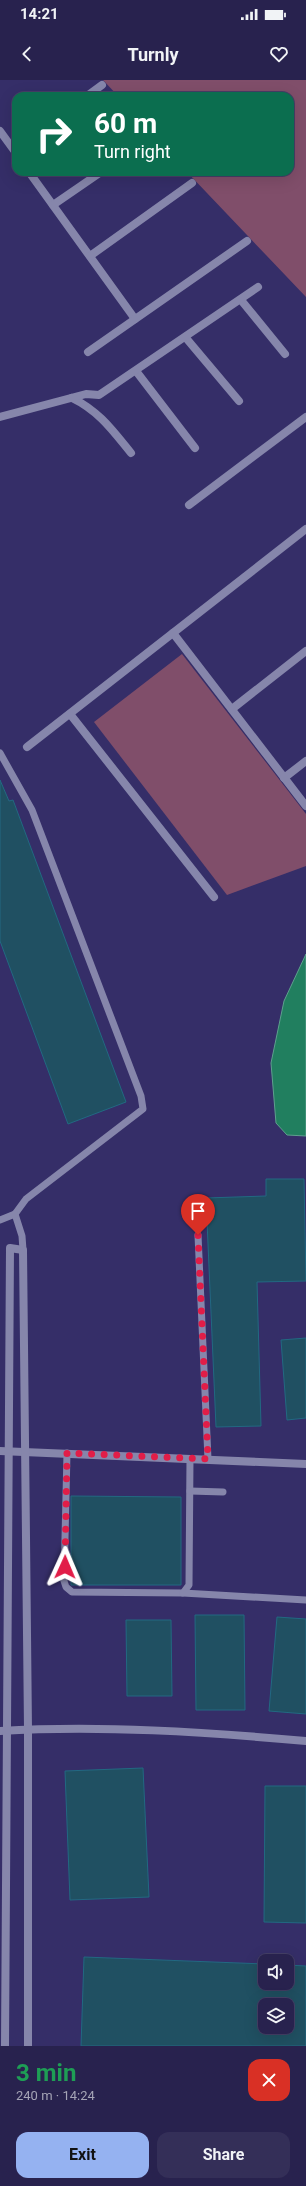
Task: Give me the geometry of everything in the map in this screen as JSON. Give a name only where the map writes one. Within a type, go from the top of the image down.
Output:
[{"type":"street","points":[[92,92],[102,85]]},
{"type":"street","points":[[0,131],[12,146]]},
{"type":"street","points":[[32,176],[135,319]]},
{"type":"street","points":[[53,205],[95,176]]},
{"type":"street","points":[[90,256],[192,183]]},
{"type":"street","points":[[88,352],[246,241]]},
{"type":"street","points":[[0,417],[86,394],[99,395],[186,338],[258,287]]},
{"type":"street","points":[[241,300],[285,354]]},
{"type":"street","points":[[186,338],[239,401]]},
{"type":"street","points":[[136,371],[195,448]]},
{"type":"street","points":[[72,398],[88,406],[109,425],[131,453]]},
{"type":"street","points":[[189,505],[306,417]]},
{"type":"street","points":[[27,747],[306,529]]},
{"type":"street","points":[[173,633],[306,806]]},
{"type":"street","points":[[232,709],[306,651]]},
{"type":"street","points":[[70,714],[214,897]]},
{"type":"street","points":[[284,778],[306,761]]},
{"type":"street","points":[[5,2046],[4,1731],[9,1451],[10,1248],[24,1250],[28,1729],[28,2046]]},
{"type":"street","points":[[0,1451],[306,1464]]},
{"type":"street","points":[[4,1731],[28,1729],[113,1730],[306,1741]]},
{"type":"lane","points":[[0,753],[32,810],[141,1096],[143,1109],[26,1199],[15,1214],[0,1220]]},
{"type":"lane","points":[[15,1214],[22,1236],[24,1250]]},
{"type":"lane","points":[[198,1235],[208,1459]]},
{"type":"lane","points":[[67,1453],[64,1582],[69,1590],[183,1593],[306,1600]]},
{"type":"lane","points":[[183,1593],[189,1585],[190,1459]]},
{"type":"lane","points":[[190,1491],[223,1492]]},
{"type":"shaded area","points":[[103,80],[306,80],[306,297],[191,176],[294,176],[294,92],[114,92]]},
{"type":"shaded area","points":[[182,654],[306,814],[306,866],[227,895],[94,722]]},
{"type":"shaded area","points":[[306,954],[306,1136],[287,1135],[276,1123],[271,1063],[284,1001]]},
{"type":"building","points":[[0,780],[9,801],[13,800],[126,1102],[68,1124],[0,941]]},
{"type":"building","points":[[266,1179],[304,1179],[306,1281],[257,1282],[261,1426],[216,1427],[206,1198],[266,1196]]},
{"type":"building","points":[[306,1338],[306,1418],[287,1420],[281,1340]]},
{"type":"building","points":[[71,1496],[181,1497],[181,1585],[71,1585]]},
{"type":"building","points":[[195,1615],[244,1615],[245,1710],[196,1710]]},
{"type":"building","points":[[277,1617],[306,1619],[306,1714],[269,1711]]},
{"type":"building","points":[[126,1620],[171,1620],[172,1696],[127,1696]]},
{"type":"building","points":[[143,1768],[149,1897],[70,1900],[65,1771]]},
{"type":"building","points":[[265,1786],[306,1786],[306,1923],[264,1922]]},
{"type":"building","points":[[84,1957],[258,1964],[258,1990],[294,1990],[294,1965],[306,1966],[306,2046],[81,2046]]},
{"type":"route","points":[[65,1567],[67,1453],[208,1459],[198,1235]]}]
